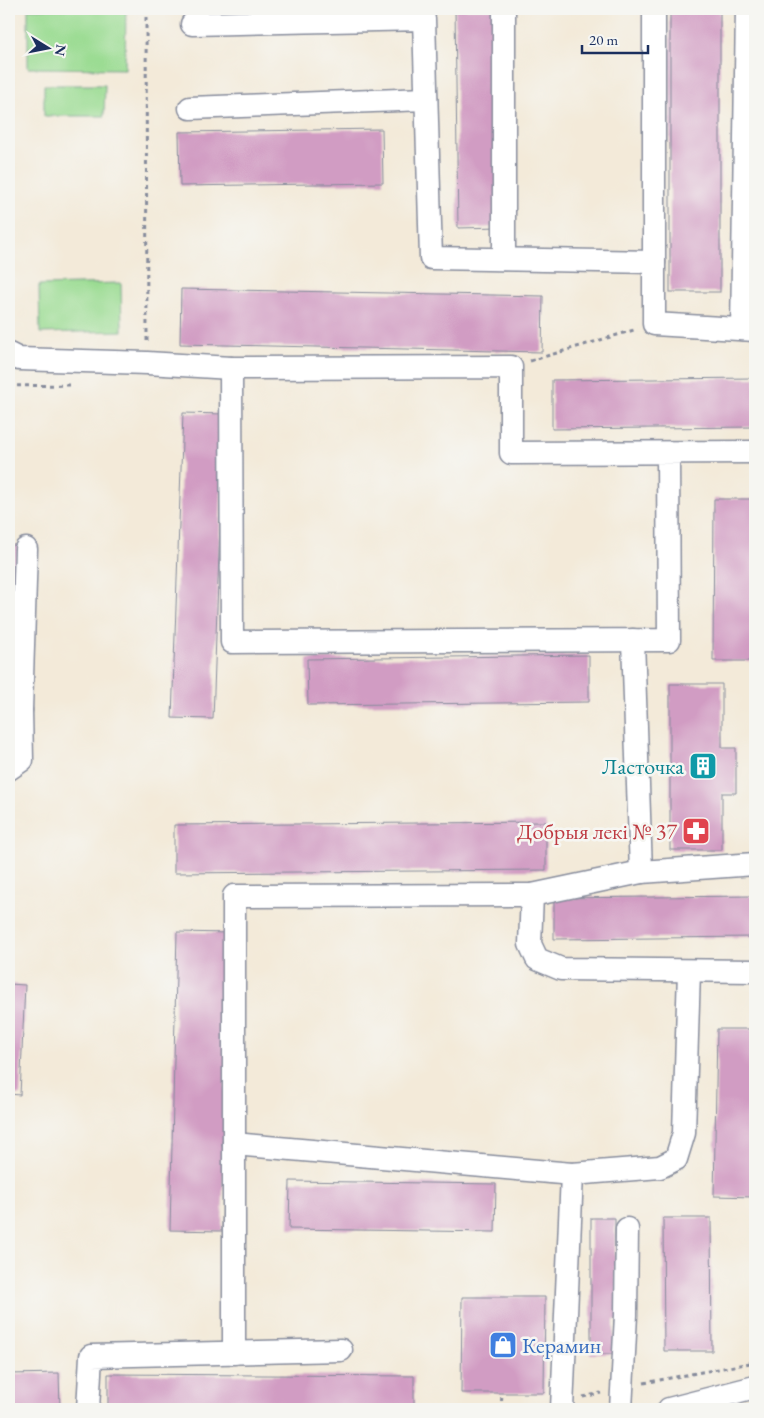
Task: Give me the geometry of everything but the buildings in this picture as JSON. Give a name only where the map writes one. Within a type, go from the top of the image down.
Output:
[{"type":"street","points":[[504,9],[504,259]]},
{"type":"street","points":[[654,9],[654,324],[749,329],[747,9]]},
{"type":"street","points":[[192,24],[424,19],[431,258],[654,262]]},
{"type":"street","points":[[190,108],[426,99]]},
{"type":"street","points":[[9,354],[19,359],[147,362],[231,368],[511,367],[511,453],[755,452]]},
{"type":"street","points":[[231,368],[232,642],[669,640],[668,453]]},
{"type":"street","points":[[9,769],[22,760],[15,714],[26,549]]},
{"type":"street","points":[[633,640],[641,872]]},
{"type":"street","points":[[234,1352],[234,896],[532,895],[641,872],[755,864]]},
{"type":"street","points":[[532,895],[530,944],[537,959],[562,969],[755,971]]},
{"type":"street","points":[[234,1144],[572,1174],[660,1167],[676,1159],[684,1133],[689,971]]},
{"type":"street","points":[[562,1409],[572,1174]]},
{"type":"street","points":[[621,1409],[626,1314],[627,1229]]},
{"type":"street","points":[[88,1409],[92,1356],[341,1350]]},
{"type":"street","points":[[669,1409],[755,1387]]},
{"type":"path","points":[[146,9],[147,362]]},
{"type":"path","points":[[511,367],[654,324]]},
{"type":"path","points":[[9,386],[78,385]]},
{"type":"path","points":[[501,1409],[502,1393]]},
{"type":"green space","points":[[28,9],[126,9],[125,69],[28,68]]},
{"type":"green space","points":[[44,85],[105,85],[104,116],[44,116]]},
{"type":"green space","points":[[121,283],[122,331],[40,333],[39,285]]},
{"type":"place","name":"Ласточка","points":[[703,766]]},
{"type":"place","name":"Добрыя лекі № 37","points":[[696,831]]},
{"type":"place","name":"Керамин","points":[[503,1345]]}]
